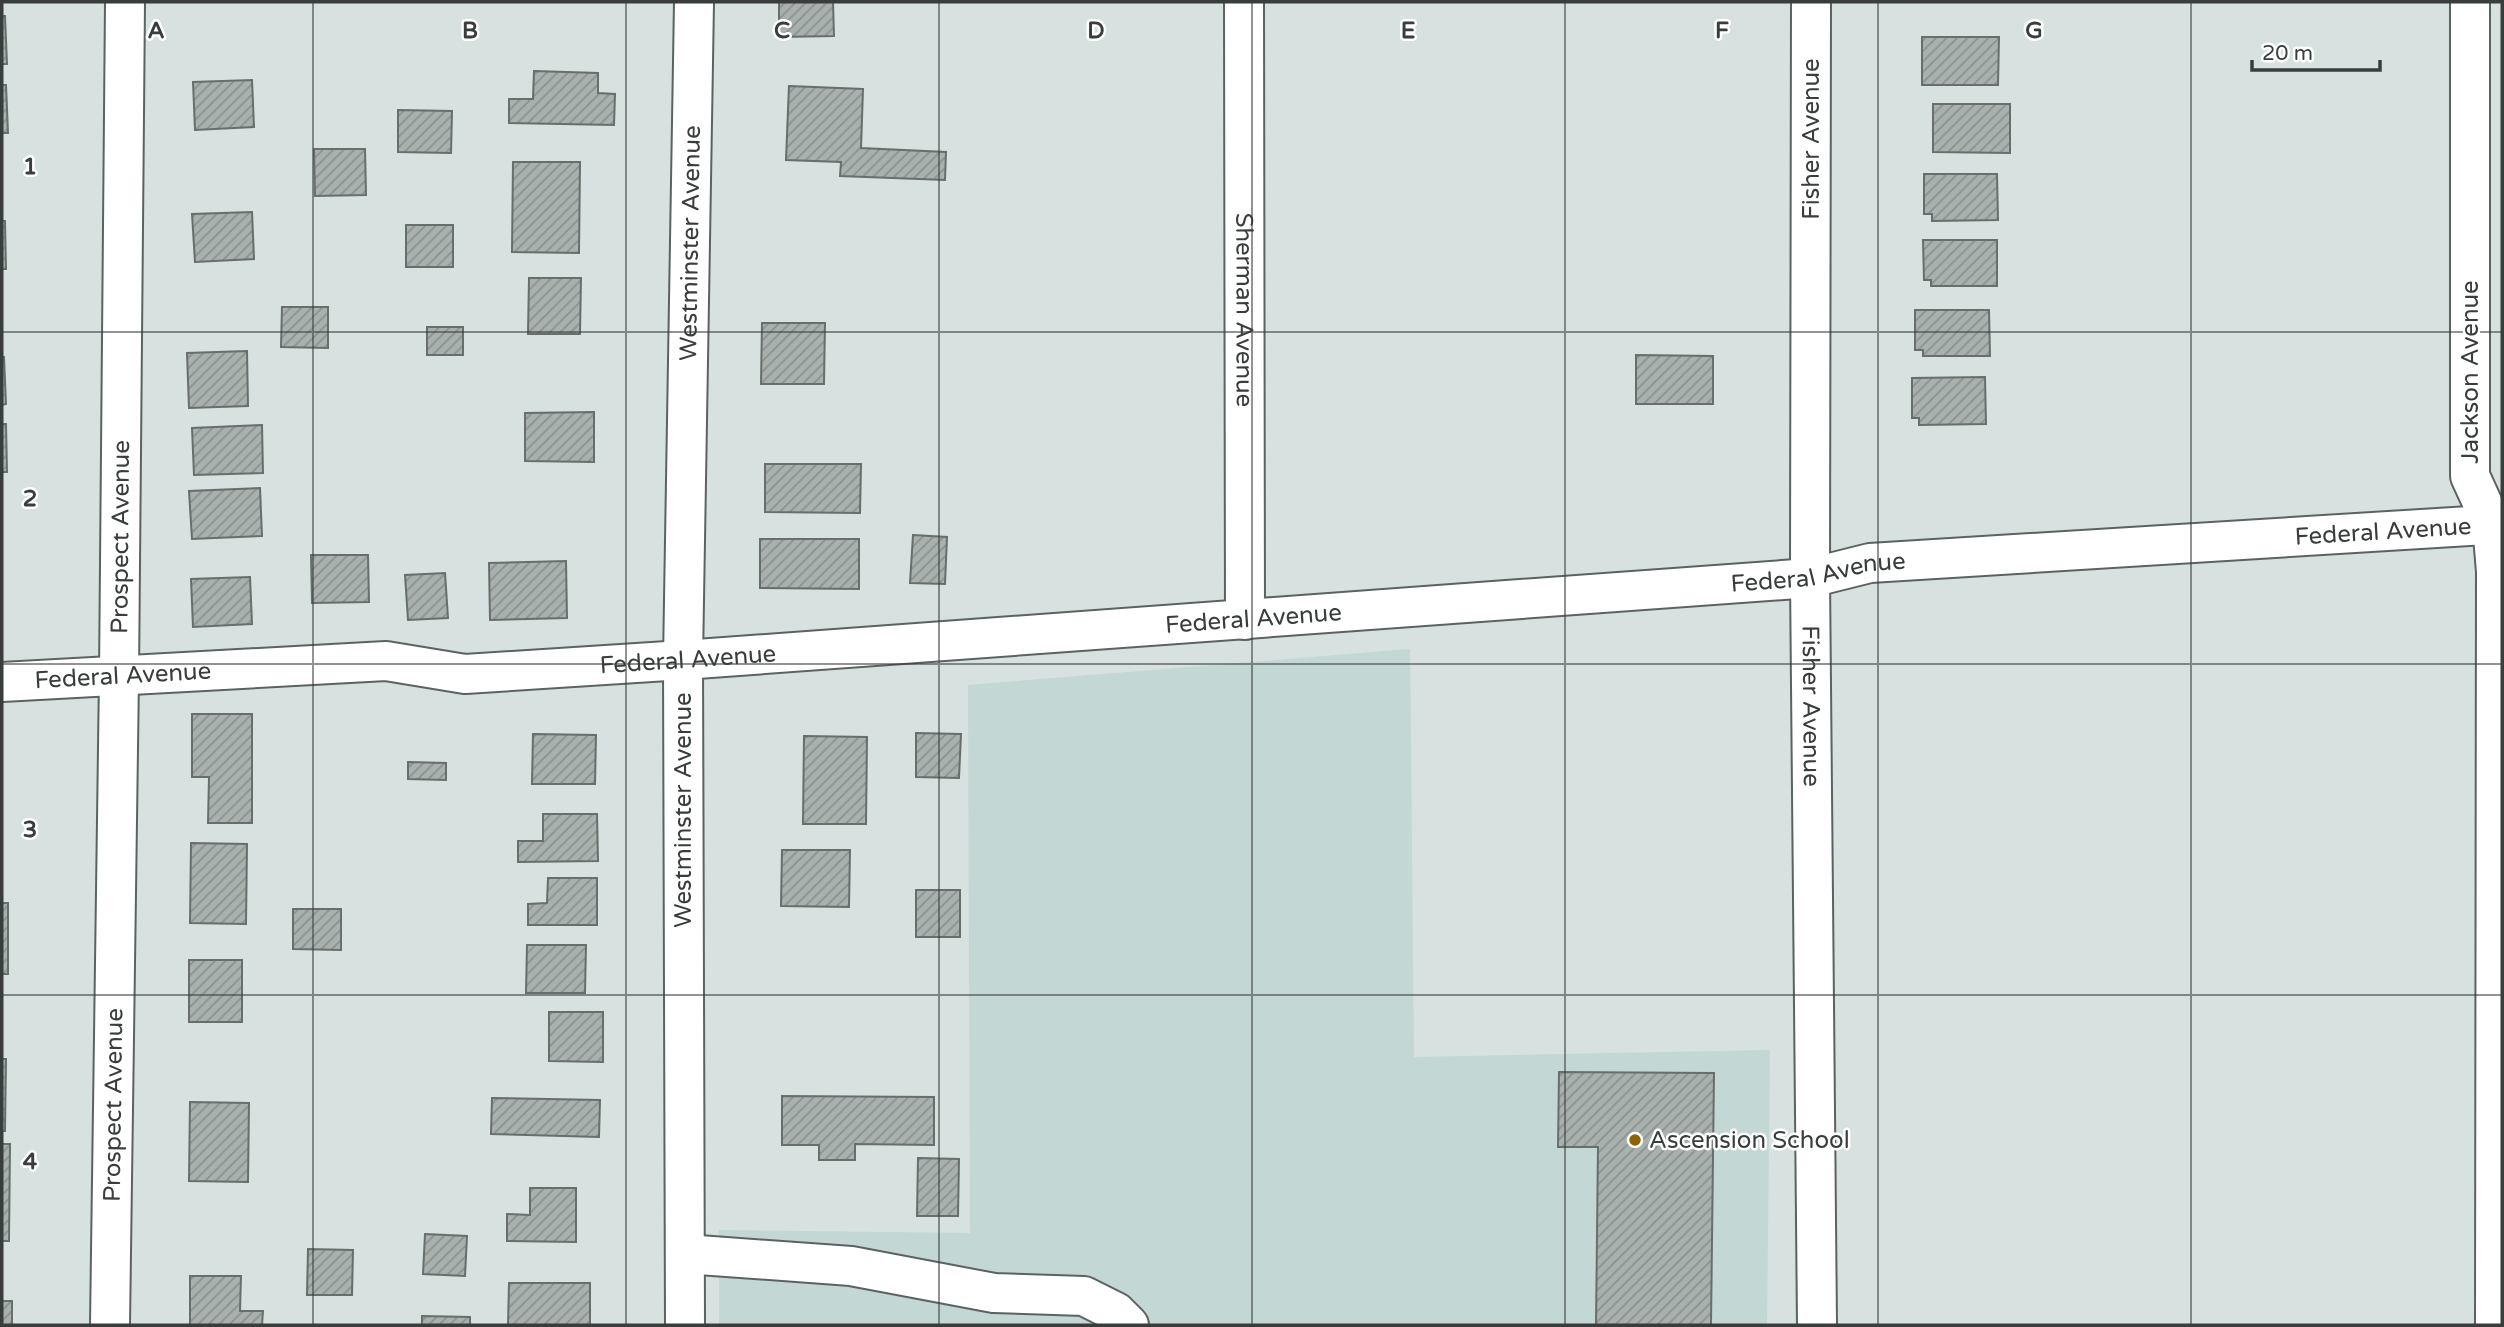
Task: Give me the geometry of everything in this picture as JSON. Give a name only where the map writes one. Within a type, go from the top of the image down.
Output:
[{"type":"street","name":"Prospect Avenue","points":[[110,1325],[125,2]]},
{"type":"street","name":"Westminster Avenue","points":[[685,1325],[683,660],[694,2]]},
{"type":"street","name":"Sherman Avenue","points":[[1244,2],[1245,620]]},
{"type":"street","name":"Fisher Avenue","points":[[1811,2],[1810,578],[1816,1325]]},
{"type":"street","name":"Jackson Avenue","points":[[2470,2],[2470,476],[2497,524],[2495,1325]]},
{"type":"street","name":"Federal Avenue","points":[[2,682],[386,661],[465,674],[1810,578],[1870,563],[2497,524]]},
{"type":"street","points":[[685,1254],[851,1266],[994,1293],[1034,1310],[1084,1296],[1116,1312],[1129,1325]]},
{"type":"shaded area","points":[[1410,649],[1414,1057],[1770,1050],[1767,1325],[719,1325],[719,1230],[970,1233],[968,685]]},
{"type":"building","points":[[779,2],[833,2],[834,36],[779,37]]},
{"type":"building","points":[[2,16],[5,16],[7,64],[2,64]]},
{"type":"building","points":[[1922,37],[1999,37],[1998,85],[1922,85]]},
{"type":"building","points":[[534,71],[598,73],[598,93],[615,94],[614,125],[509,123],[509,99],[533,99]]},
{"type":"building","points":[[252,80],[254,127],[195,130],[193,82]]},
{"type":"building","points":[[2,85],[6,85],[8,133],[2,133]]},
{"type":"building","points":[[789,86],[863,89],[861,148],[946,152],[945,180],[840,176],[841,162],[786,160]]},
{"type":"building","points":[[1933,104],[2010,104],[2010,153],[1933,152]]},
{"type":"building","points":[[398,110],[452,111],[451,153],[398,152]]},
{"type":"building","points":[[314,149],[365,149],[366,195],[315,196]]},
{"type":"building","points":[[513,162],[580,162],[579,253],[512,252]]},
{"type":"building","points":[[1924,174],[1997,174],[1998,220],[1932,221],[1932,214],[1924,214]]},
{"type":"building","points":[[252,212],[254,259],[195,262],[192,214]]},
{"type":"building","points":[[2,221],[5,221],[6,269],[2,269]]},
{"type":"building","points":[[406,225],[453,225],[453,267],[406,267]]},
{"type":"building","points":[[1923,240],[1997,240],[1997,286],[1931,286],[1931,280],[1924,280]]},
{"type":"building","points":[[529,278],[581,278],[580,334],[528,334]]},
{"type":"building","points":[[282,307],[328,307],[328,348],[281,347]]},
{"type":"building","points":[[1915,310],[1989,310],[1990,356],[1923,356],[1923,350],[1915,350]]},
{"type":"building","points":[[762,323],[825,323],[824,384],[761,384]]},
{"type":"building","points":[[427,327],[463,327],[463,355],[427,355]]},
{"type":"building","points":[[247,351],[248,406],[189,408],[187,353]]},
{"type":"building","points":[[1636,355],[1713,356],[1713,404],[1636,404]]},
{"type":"building","points":[[2,357],[6,404],[2,405]]},
{"type":"building","points":[[1985,377],[1986,424],[1919,425],[1919,418],[1912,418],[1912,378]]},
{"type":"building","points":[[594,412],[594,462],[525,461],[525,413]]},
{"type":"building","points":[[2,424],[6,424],[7,472],[2,472]]},
{"type":"building","points":[[262,425],[263,473],[194,475],[192,428]]},
{"type":"building","points":[[765,464],[861,464],[860,513],[765,512]]},
{"type":"building","points":[[260,488],[262,536],[192,539],[189,491]]},
{"type":"building","points":[[913,535],[947,537],[945,584],[910,583]]},
{"type":"building","points":[[760,539],[859,539],[859,589],[760,588]]},
{"type":"building","points":[[311,555],[368,555],[369,602],[312,603]]},
{"type":"building","points":[[566,561],[567,618],[490,620],[489,563]]},
{"type":"building","points":[[445,573],[448,618],[408,620],[405,575]]},
{"type":"building","points":[[250,577],[252,624],[193,627],[191,579]]},
{"type":"building","points":[[192,714],[252,714],[252,823],[208,823],[209,777],[192,777]]},
{"type":"building","points":[[916,733],[961,734],[959,778],[916,777]]},
{"type":"building","points":[[533,734],[596,735],[595,784],[532,784]]},
{"type":"building","points":[[804,736],[867,737],[866,824],[803,824]]},
{"type":"building","points":[[408,762],[446,763],[446,780],[408,779]]},
{"type":"building","points":[[543,814],[597,814],[598,861],[518,862],[518,841],[543,841]]},
{"type":"building","points":[[191,843],[247,844],[246,924],[190,923]]},
{"type":"building","points":[[782,850],[850,850],[849,907],[781,906]]},
{"type":"building","points":[[548,878],[597,878],[597,925],[528,925],[528,904],[547,903]]},
{"type":"building","points":[[916,890],[960,890],[960,937],[916,937]]},
{"type":"building","points":[[2,903],[8,903],[8,974],[2,974]]},
{"type":"building","points":[[293,909],[341,909],[341,950],[293,949]]},
{"type":"building","points":[[527,945],[586,945],[585,993],[526,993]]},
{"type":"building","points":[[189,960],[242,960],[242,1022],[189,1022]]},
{"type":"building","points":[[549,1012],[603,1012],[603,1062],[549,1061]]},
{"type":"building","points":[[2,1059],[6,1059],[5,1131],[2,1131]]},
{"type":"building","points":[[1559,1072],[1714,1073],[1711,1325],[1596,1325],[1598,1147],[1558,1147]]},
{"type":"building","points":[[782,1096],[934,1097],[934,1145],[855,1144],[855,1160],[819,1160],[819,1145],[782,1145]]},
{"type":"building","points":[[492,1098],[600,1100],[599,1137],[491,1134]]},
{"type":"building","points":[[190,1102],[249,1103],[248,1182],[189,1181]]},
{"type":"building","points":[[2,1144],[10,1144],[9,1241],[2,1241]]},
{"type":"building","points":[[918,1158],[959,1159],[958,1216],[917,1216]]},
{"type":"building","points":[[530,1188],[576,1188],[576,1242],[507,1241],[507,1214],[530,1215]]},
{"type":"building","points":[[425,1234],[467,1236],[465,1276],[423,1274]]},
{"type":"building","points":[[308,1249],[353,1250],[352,1295],[307,1295]]},
{"type":"building","points":[[190,1276],[241,1276],[240,1311],[263,1311],[262,1325],[190,1325]]},
{"type":"building","points":[[509,1283],[590,1283],[590,1325],[508,1325]]},
{"type":"building","points":[[2,1301],[12,1301],[12,1325],[2,1325]]},
{"type":"building","points":[[422,1316],[470,1317],[470,1325],[422,1325]]},
{"type":"place","name":"Ascension School","points":[[1635,1140]]}]
